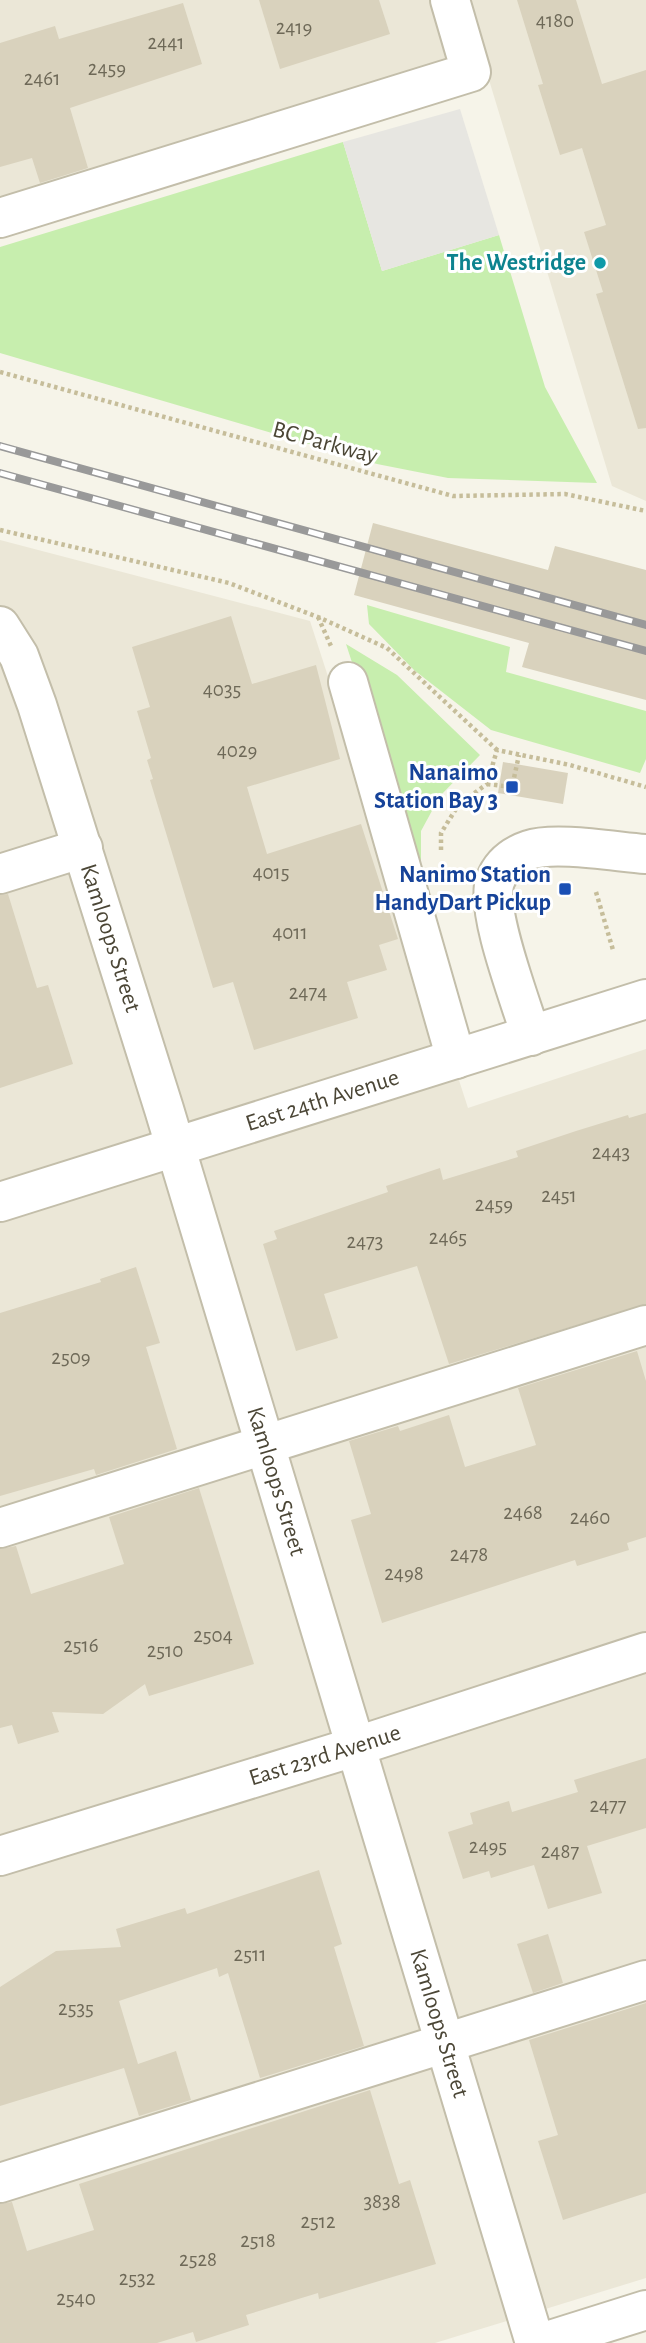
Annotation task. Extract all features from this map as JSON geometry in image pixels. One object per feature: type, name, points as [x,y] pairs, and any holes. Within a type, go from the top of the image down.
[{"type":"street","points":[[0,218],[471,72],[450,0]]},
{"type":"street","name":"Kamloops Street","points":[[0,626],[24,668],[83,848],[535,2343]]},
{"type":"street","points":[[348,682],[456,1059]]},
{"type":"street","points":[[531,1035],[496,924],[494,883],[506,862],[530,849],[569,847],[646,854]]},
{"type":"street","points":[[0,874],[83,848]]},
{"type":"street","name":"East 24th Avenue","points":[[0,1202],[646,999]]},
{"type":"street","points":[[0,1528],[646,1325]]},
{"type":"street","name":"East 23rd Avenue","points":[[0,1856],[354,1747],[646,1653]]},
{"type":"street","points":[[0,2183],[646,1980]]},
{"type":"street","points":[[541,2343],[646,2310]]},
{"type":"path","name":"BC Parkway","points":[[0,372],[453,496],[565,494],[646,511]]},
{"type":"path","points":[[1,532],[229,583],[318,617],[387,648],[497,750]]},
{"type":"path","points":[[487,784],[512,788],[519,755]]},
{"type":"path","points":[[596,892],[613,950]]},
{"type":"shaded area","points":[[0,0],[646,0],[646,501],[612,486],[483,60],[0,211]]},
{"type":"shaded area","points":[[460,109],[499,235],[382,271],[343,142]]},
{"type":"shaded area","points":[[0,540],[310,621],[468,1108],[646,1049],[646,2278],[435,2343],[0,2343]]},
{"type":"green space","points":[[343,142],[382,271],[499,235],[545,387],[597,483],[448,478],[377,464],[0,353],[0,247]]},
{"type":"green space","points":[[367,605],[510,647],[506,672],[646,711],[646,759],[640,773],[491,730],[414,670],[369,624]]},
{"type":"green space","points":[[346,644],[397,675],[480,755],[440,796],[421,831],[421,874]]},
{"type":"building","points":[[259,0],[379,0],[390,34],[280,69]]},
{"type":"building","name":"The Westridge","points":[[517,0],[576,0],[602,84],[646,70],[646,428],[638,429],[596,294],[603,292],[584,232],[606,225],[582,148],[560,155],[538,85],[543,84]]},
{"type":"building","points":[[183,3],[202,64],[70,108],[88,168],[40,183],[32,158],[0,167],[0,43],[55,26],[59,39]]},
{"type":"building","points":[[373,523],[548,570],[555,546],[646,570],[646,700],[522,667],[529,643],[354,595]]},
{"type":"building","points":[[231,616],[252,684],[316,665],[340,759],[247,787],[267,854],[361,824],[398,939],[379,945],[387,970],[347,982],[358,1018],[254,1050],[233,982],[213,988],[150,780],[153,779],[147,760],[151,758],[137,711],[150,707],[132,647]]},
{"type":"building","points":[[503,762],[568,773],[563,804],[498,793]]},
{"type":"building","points":[[8,894],[37,988],[48,985],[73,1064],[0,1088],[0,895]]},
{"type":"building","points":[[646,1113],[646,1304],[449,1364],[417,1266],[324,1294],[338,1338],[296,1351],[263,1244],[277,1239],[274,1231],[388,1192],[386,1186],[440,1168],[443,1180],[518,1157],[516,1151],[576,1131],[628,1115],[629,1118]]},
{"type":"building","points":[[136,1267],[160,1343],[146,1347],[177,1449],[96,1475],[94,1469],[0,1496],[0,1313],[101,1282],[100,1279]]},
{"type":"building","points":[[637,1351],[646,1381],[646,1537],[627,1543],[629,1550],[577,1566],[575,1560],[382,1623],[351,1520],[371,1514],[349,1441],[398,1426],[400,1431],[449,1415],[465,1467],[536,1445],[518,1388]]},
{"type":"building","points":[[199,1488],[254,1664],[149,1696],[145,1684],[103,1714],[52,1712],[59,1732],[18,1744],[12,1725],[0,1728],[0,1549],[16,1546],[31,1594],[124,1564],[109,1517]]},
{"type":"building","points":[[646,1758],[646,1828],[587,1846],[602,1893],[548,1909],[534,1865],[491,1878],[489,1871],[463,1879],[448,1832],[473,1824],[470,1813],[509,1801],[512,1812],[578,1792],[574,1780]]},
{"type":"building","points":[[319,1870],[342,1944],[334,1947],[364,2046],[260,2078],[228,1973],[219,1977],[217,1968],[119,2001],[138,2064],[176,2051],[191,2100],[139,2116],[124,2068],[0,2106],[0,1987],[56,1951],[121,1947],[116,1929],[185,1908],[187,1914]]},
{"type":"building","points":[[548,1934],[563,1983],[533,1993],[517,1944]]},
{"type":"building","points":[[646,2003],[646,2193],[563,2220],[538,2141],[558,2135],[529,2040]]},
{"type":"building","points":[[370,2090],[399,2184],[410,2180],[436,2264],[319,2299],[318,2293],[246,2315],[249,2325],[196,2342],[193,2332],[157,2343],[0,2343],[0,2204],[12,2202],[27,2251],[94,2230],[79,2184]]},
{"type":"railway","points":[[0,446],[646,625]]},
{"type":"railway","points":[[0,473],[646,651]]},
{"type":"place","name":"The Westridge","points":[[600,263]]},
{"type":"place","name":"Nanaimo Station Bay 3","points":[[512,787]]},
{"type":"place","name":"Nanimo Station HandyDart Pickup","points":[[565,889]]}]
